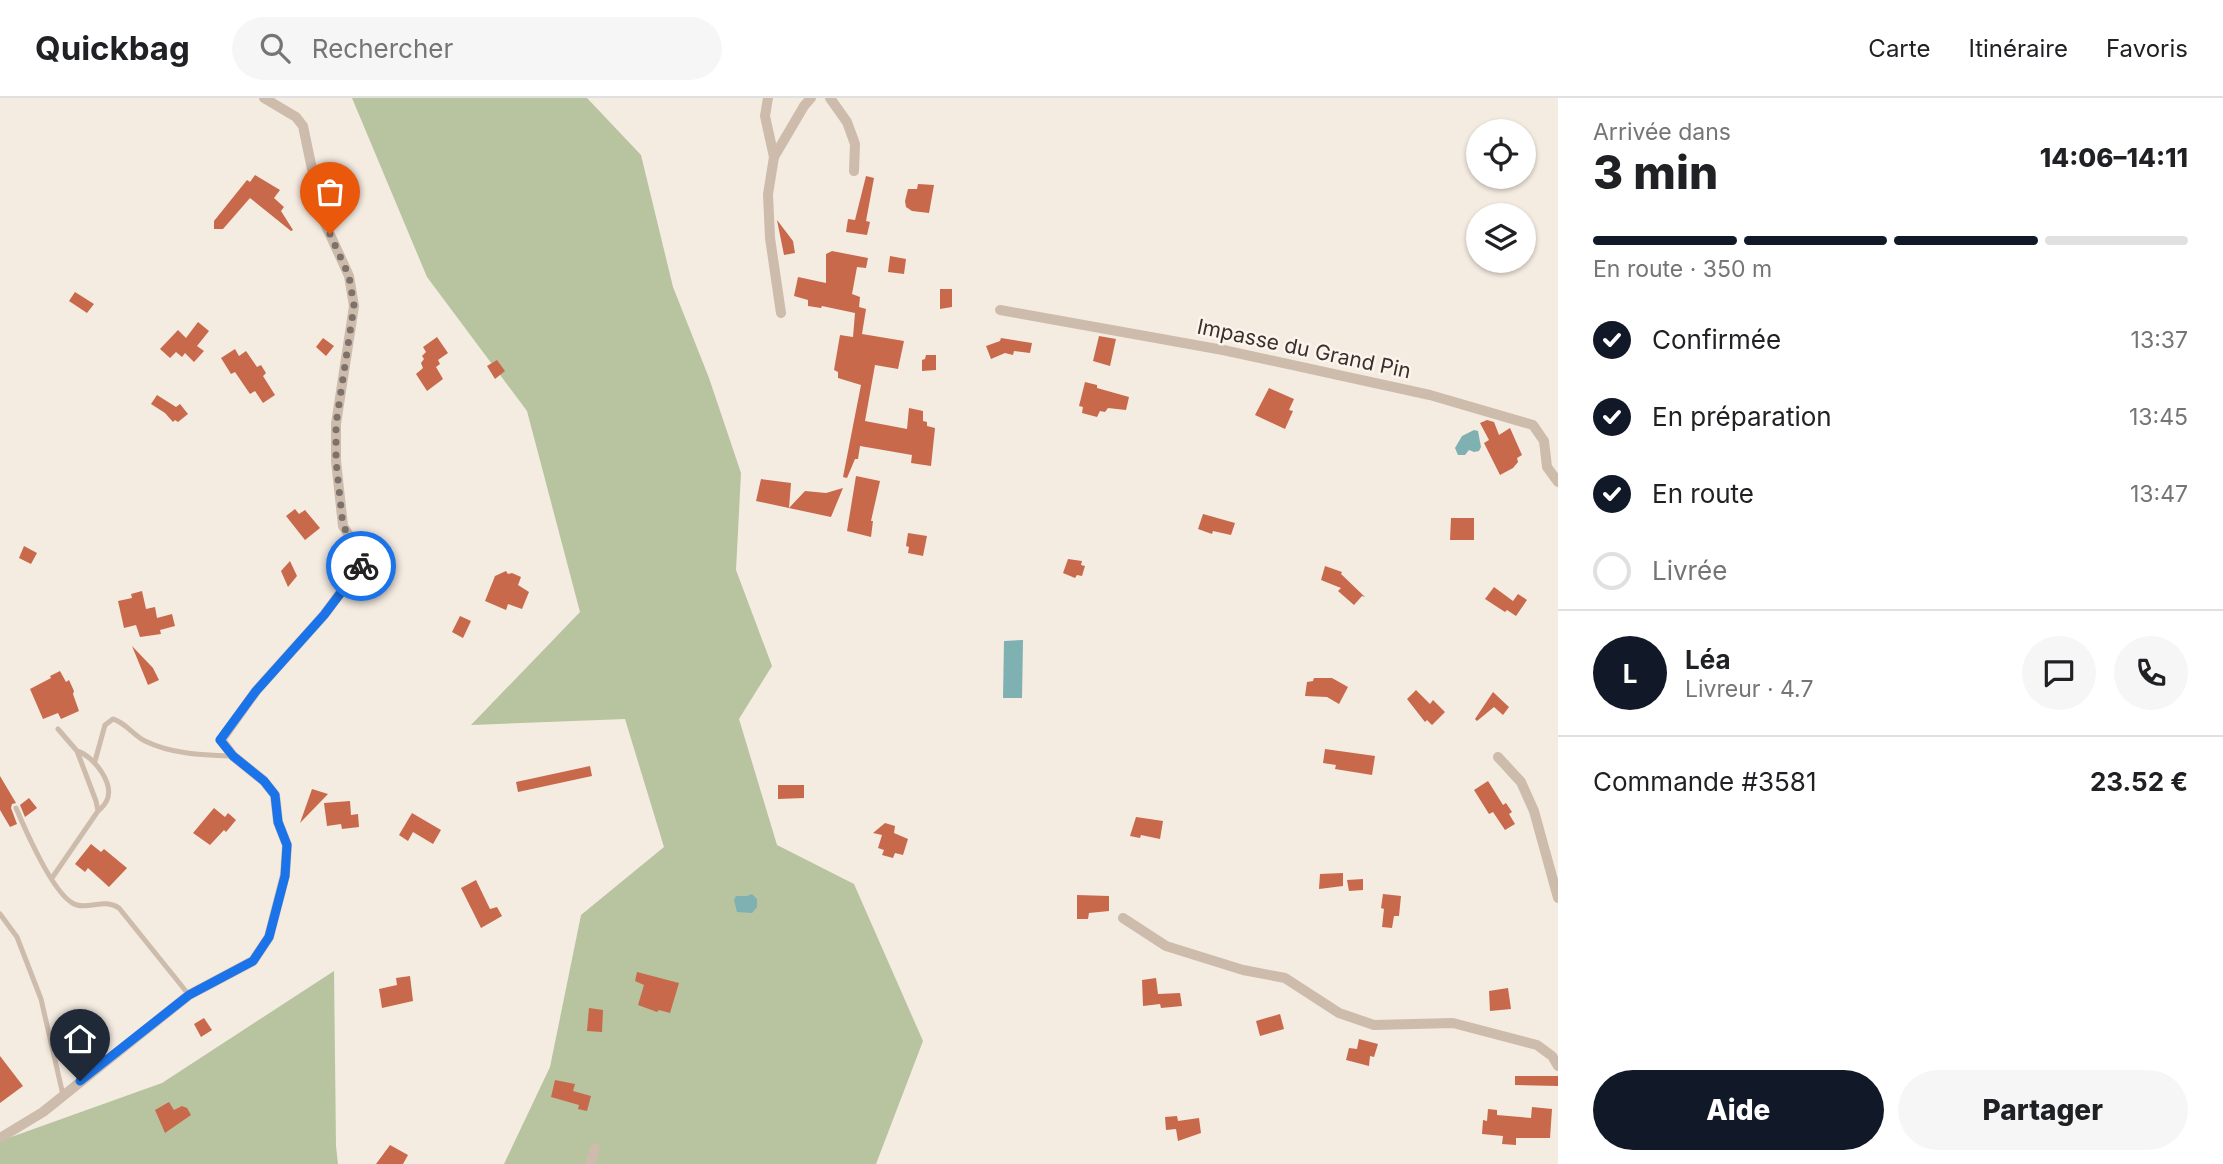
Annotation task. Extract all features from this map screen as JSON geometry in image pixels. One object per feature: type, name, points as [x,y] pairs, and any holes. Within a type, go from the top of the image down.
[{"type":"street","points":[[0,1138],[43,1112],[189,995],[253,961],[269,937],[285,876],[287,845],[278,822],[275,795],[264,781],[233,756],[220,740],[256,691],[324,615],[361,565],[356,546],[343,526],[336,461],[336,424],[354,306],[349,276],[322,217],[303,126],[296,117],[264,98]]},
{"type":"street","points":[[768,98],[765,116],[774,157]]},
{"type":"street","points":[[781,313],[770,238],[768,194],[774,157],[811,98]]},
{"type":"street","points":[[830,98],[847,122],[855,144],[854,171]]},
{"type":"street","name":"Impasse du Grand Pin","points":[[1000,310],[1223,350],[1353,378],[1430,395],[1533,425],[1544,441],[1547,467],[1558,482]]},
{"type":"street","points":[[1498,757],[1521,782],[1534,811],[1558,898]]},
{"type":"street","points":[[1122,918],[1166,946],[1243,970],[1285,978],[1339,1013],[1374,1025],[1453,1023],[1537,1045],[1552,1056],[1558,1066]]},
{"type":"street","points":[[590,1164],[595,1148]]},
{"type":"lane","points":[[95,761],[105,725],[113,719],[142,740],[161,747],[191,753],[233,756]]},
{"type":"lane","points":[[58,729],[78,751],[98,811]]},
{"type":"lane","points":[[52,878],[107,801],[108,790],[95,761],[78,751]]},
{"type":"lane","points":[[16,808],[32,847],[60,892],[78,906],[114,904],[189,995]]},
{"type":"lane","points":[[0,914],[17,937],[41,999],[63,1095]]},
{"type":"green space","points":[[352,98],[587,98],[641,155],[673,287],[709,378],[741,473],[736,570],[772,666],[739,719],[777,845],[854,884],[923,1041],[876,1164],[504,1164],[550,1067],[581,915],[664,847],[625,719],[471,725],[580,612],[527,411],[427,277]]},
{"type":"green space","points":[[334,971],[338,1164],[0,1164],[0,1141],[162,1083]]},
{"type":"water","points":[[1474,430],[1478,431],[1481,447],[1479,451],[1469,450],[1465,455],[1458,455],[1455,448],[1462,436]]},
{"type":"water","points":[[1023,640],[1022,698],[1003,698],[1004,641]]},
{"type":"water","points":[[752,894],[757,899],[757,907],[752,913],[737,912],[734,900],[736,896]]},
{"type":"building","points":[[255,175],[280,190],[274,198],[284,207],[281,211],[293,230],[250,198],[223,229],[214,229],[214,221],[247,180],[250,182]]},
{"type":"building","points":[[866,176],[874,178],[866,221],[870,222],[867,235],[846,232],[848,219],[855,220]]},
{"type":"building","points":[[918,184],[934,185],[929,213],[912,211],[906,207],[908,189],[917,189]]},
{"type":"building","points":[[777,220],[793,241],[795,253],[784,255]]},
{"type":"building","points":[[832,251],[868,258],[866,268],[857,267],[852,294],[860,297],[859,307],[866,309],[862,334],[904,341],[898,369],[875,365],[865,421],[907,429],[909,408],[923,411],[923,421],[927,422],[927,426],[935,428],[931,466],[911,463],[912,455],[860,446],[858,459],[855,459],[847,478],[843,477],[861,385],[838,378],[838,372],[834,370],[840,335],[853,337],[855,313],[808,306],[808,300],[794,296],[798,277],[826,283],[826,254]]},
{"type":"building","points":[[890,256],[906,259],[904,274],[888,272]]},
{"type":"building","points":[[940,289],[952,289],[952,307],[940,309]]},
{"type":"building","points":[[75,292],[94,304],[87,313],[69,301]]},
{"type":"building","points":[[198,322],[209,331],[197,346],[204,351],[194,362],[185,353],[182,357],[176,352],[170,358],[160,349],[178,330],[186,338]]},
{"type":"building","points":[[1099,336],[1116,339],[1110,366],[1093,361]]},
{"type":"building","points":[[437,337],[448,353],[438,360],[440,364],[436,367],[443,379],[427,391],[416,374],[423,368],[422,356],[426,352],[423,347]]},
{"type":"building","points":[[323,338],[334,346],[326,356],[316,347]]},
{"type":"building","points":[[1001,338],[1032,343],[1030,353],[1014,351],[1013,355],[1005,353],[991,359],[986,346],[1000,341]]},
{"type":"building","points":[[235,349],[239,356],[246,351],[257,367],[261,365],[266,373],[263,376],[275,395],[263,403],[255,391],[250,394],[235,372],[231,374],[221,358]]},
{"type":"building","points":[[926,355],[936,355],[936,370],[922,371],[922,360]]},
{"type":"building","points":[[497,360],[505,371],[495,379],[487,366]]},
{"type":"building","points":[[1085,382],[1129,397],[1126,410],[1108,408],[1105,412],[1100,411],[1097,417],[1082,413],[1083,407],[1079,406]]},
{"type":"building","points":[[1269,388],[1294,399],[1289,410],[1293,411],[1285,429],[1255,415]]},
{"type":"building","points":[[157,395],[176,407],[180,404],[188,414],[178,422],[173,422],[151,404]]},
{"type":"building","points":[[1487,420],[1494,422],[1499,435],[1510,428],[1522,455],[1517,458],[1518,462],[1513,468],[1500,475],[1484,443],[1489,440],[1480,423]]},
{"type":"building","points":[[856,476],[880,481],[871,521],[871,537],[847,531]]},
{"type":"building","points":[[761,479],[791,483],[789,508],[805,491],[826,493],[843,488],[831,517],[756,501]]},
{"type":"building","points":[[295,509],[299,514],[305,510],[320,528],[305,540],[286,516]]},
{"type":"building","points":[[1203,514],[1235,523],[1231,535],[1213,531],[1212,534],[1198,529]]},
{"type":"building","points":[[1451,518],[1474,518],[1474,540],[1450,540]]},
{"type":"building","points":[[908,533],[927,536],[923,556],[908,553]]},
{"type":"building","points":[[24,546],[37,553],[31,564],[19,558]]},
{"type":"building","points":[[1068,559],[1082,561],[1081,565],[1085,566],[1082,576],[1077,575],[1075,578],[1063,573]]},
{"type":"building","points":[[290,561],[297,576],[288,587],[281,571]]},
{"type":"building","points":[[1325,566],[1342,572],[1365,597],[1362,596],[1354,605],[1338,591],[1341,588],[1321,580]]},
{"type":"building","points":[[506,571],[521,577],[518,585],[529,592],[522,609],[508,604],[506,610],[485,601],[495,576]]},
{"type":"building","points":[[1494,587],[1513,601],[1518,594],[1527,600],[1516,616],[1485,599]]},
{"type":"building","points":[[142,591],[146,609],[155,607],[157,618],[172,614],[175,626],[160,630],[161,634],[140,637],[136,625],[124,628],[118,601],[132,598],[131,594]]},
{"type":"building","points":[[460,616],[471,621],[463,638],[452,632]]},
{"type":"building","points":[[132,646],[153,668],[159,680],[148,685]]},
{"type":"building","points":[[60,671],[66,682],[69,680],[79,711],[61,719],[58,713],[43,719],[30,689]]},
{"type":"building","points":[[1314,678],[1332,678],[1348,687],[1339,704],[1327,697],[1305,696],[1307,682],[1313,681]]},
{"type":"building","points":[[1416,690],[1430,704],[1433,700],[1445,712],[1432,725],[1427,720],[1425,722],[1407,699]]},
{"type":"building","points":[[1493,692],[1509,707],[1503,715],[1494,707],[1477,721],[1475,719]]},
{"type":"building","points":[[1325,749],[1375,756],[1372,775],[1335,769],[1336,765],[1323,763]]},
{"type":"building","points":[[590,766],[592,776],[518,792],[516,782]]},
{"type":"building","points":[[0,776],[16,803],[12,804],[11,808],[17,824],[10,827],[0,810]]},
{"type":"building","points":[[1488,781],[1503,805],[1506,803],[1512,812],[1509,814],[1515,824],[1505,830],[1493,812],[1489,814],[1474,790]]},
{"type":"building","points":[[778,785],[804,785],[804,798],[778,799]]},
{"type":"building","points":[[312,789],[328,794],[300,823]]},
{"type":"building","points":[[29,798],[37,808],[25,817],[20,805]]},
{"type":"building","points":[[350,801],[351,815],[358,814],[359,827],[342,829],[341,824],[327,826],[324,803]]},
{"type":"building","points":[[214,808],[225,817],[228,813],[236,820],[210,845],[193,833]]},
{"type":"building","points":[[412,813],[441,830],[433,844],[413,832],[408,841],[399,835]]},
{"type":"building","points":[[1136,817],[1163,821],[1160,839],[1130,836]]},
{"type":"building","points":[[885,823],[895,826],[894,833],[908,839],[903,855],[895,853],[893,858],[882,855],[884,850],[878,848],[882,835],[873,833]]},
{"type":"building","points":[[91,844],[101,852],[104,849],[127,868],[109,887],[88,868],[85,872],[75,864]]},
{"type":"building","points":[[1343,873],[1343,886],[1319,889],[1320,874]]},
{"type":"building","points":[[1363,879],[1363,890],[1349,891],[1347,880]]},
{"type":"building","points":[[476,880],[490,909],[497,907],[502,916],[481,928],[461,888]]},
{"type":"building","points":[[1383,894],[1401,896],[1399,916],[1394,916],[1392,928],[1382,927]]},
{"type":"building","points":[[1077,895],[1109,896],[1109,911],[1089,913],[1088,919],[1077,919]]},
{"type":"building","points":[[637,972],[679,983],[670,1013],[659,1010],[657,1012],[638,1005],[644,985],[635,981]]},
{"type":"building","points":[[410,976],[413,1001],[382,1008],[379,989],[397,985],[396,978]]},
{"type":"building","points":[[1156,978],[1158,994],[1180,993],[1182,1006],[1143,1006],[1142,980]]},
{"type":"building","points":[[1508,988],[1511,1009],[1490,1011],[1489,991]]},
{"type":"building","points":[[589,1008],[603,1010],[602,1032],[587,1031]]},
{"type":"building","points":[[1280,1014],[1284,1029],[1260,1036],[1256,1021]]},
{"type":"building","points":[[204,1018],[212,1030],[201,1037],[194,1024]]},
{"type":"building","points":[[1359,1039],[1378,1044],[1374,1057],[1370,1056],[1369,1066],[1346,1060],[1349,1048],[1357,1049]]},
{"type":"building","points":[[0,1056],[23,1086],[0,1103]]},
{"type":"building","points":[[1515,1076],[1558,1076],[1558,1086],[1515,1085]]},
{"type":"building","points":[[555,1080],[575,1084],[573,1091],[591,1096],[587,1111],[578,1109],[579,1105],[551,1097]]},
{"type":"building","points":[[169,1102],[174,1110],[182,1106],[187,1108],[191,1115],[165,1133],[155,1110]]},
{"type":"building","points":[[1532,1107],[1552,1109],[1550,1138],[1516,1138],[1516,1145],[1502,1144],[1503,1136],[1482,1134],[1483,1120],[1487,1121],[1488,1109],[1497,1110],[1497,1115],[1531,1118]]},
{"type":"building","points":[[1177,1116],[1178,1121],[1199,1118],[1201,1133],[1178,1141],[1176,1129],[1166,1130],[1165,1117]]},
{"type":"building","points":[[390,1145],[408,1155],[403,1164],[376,1164]]},
{"type":"way so far","points":[[330,234],[349,276],[354,306],[336,424],[336,461],[343,526],[356,546],[361,566]]},
{"type":"route","points":[[80,1081],[189,995],[253,961],[269,937],[285,876],[287,845],[278,822],[275,795],[264,781],[233,756],[220,740],[256,691],[324,615],[361,566]]}]
